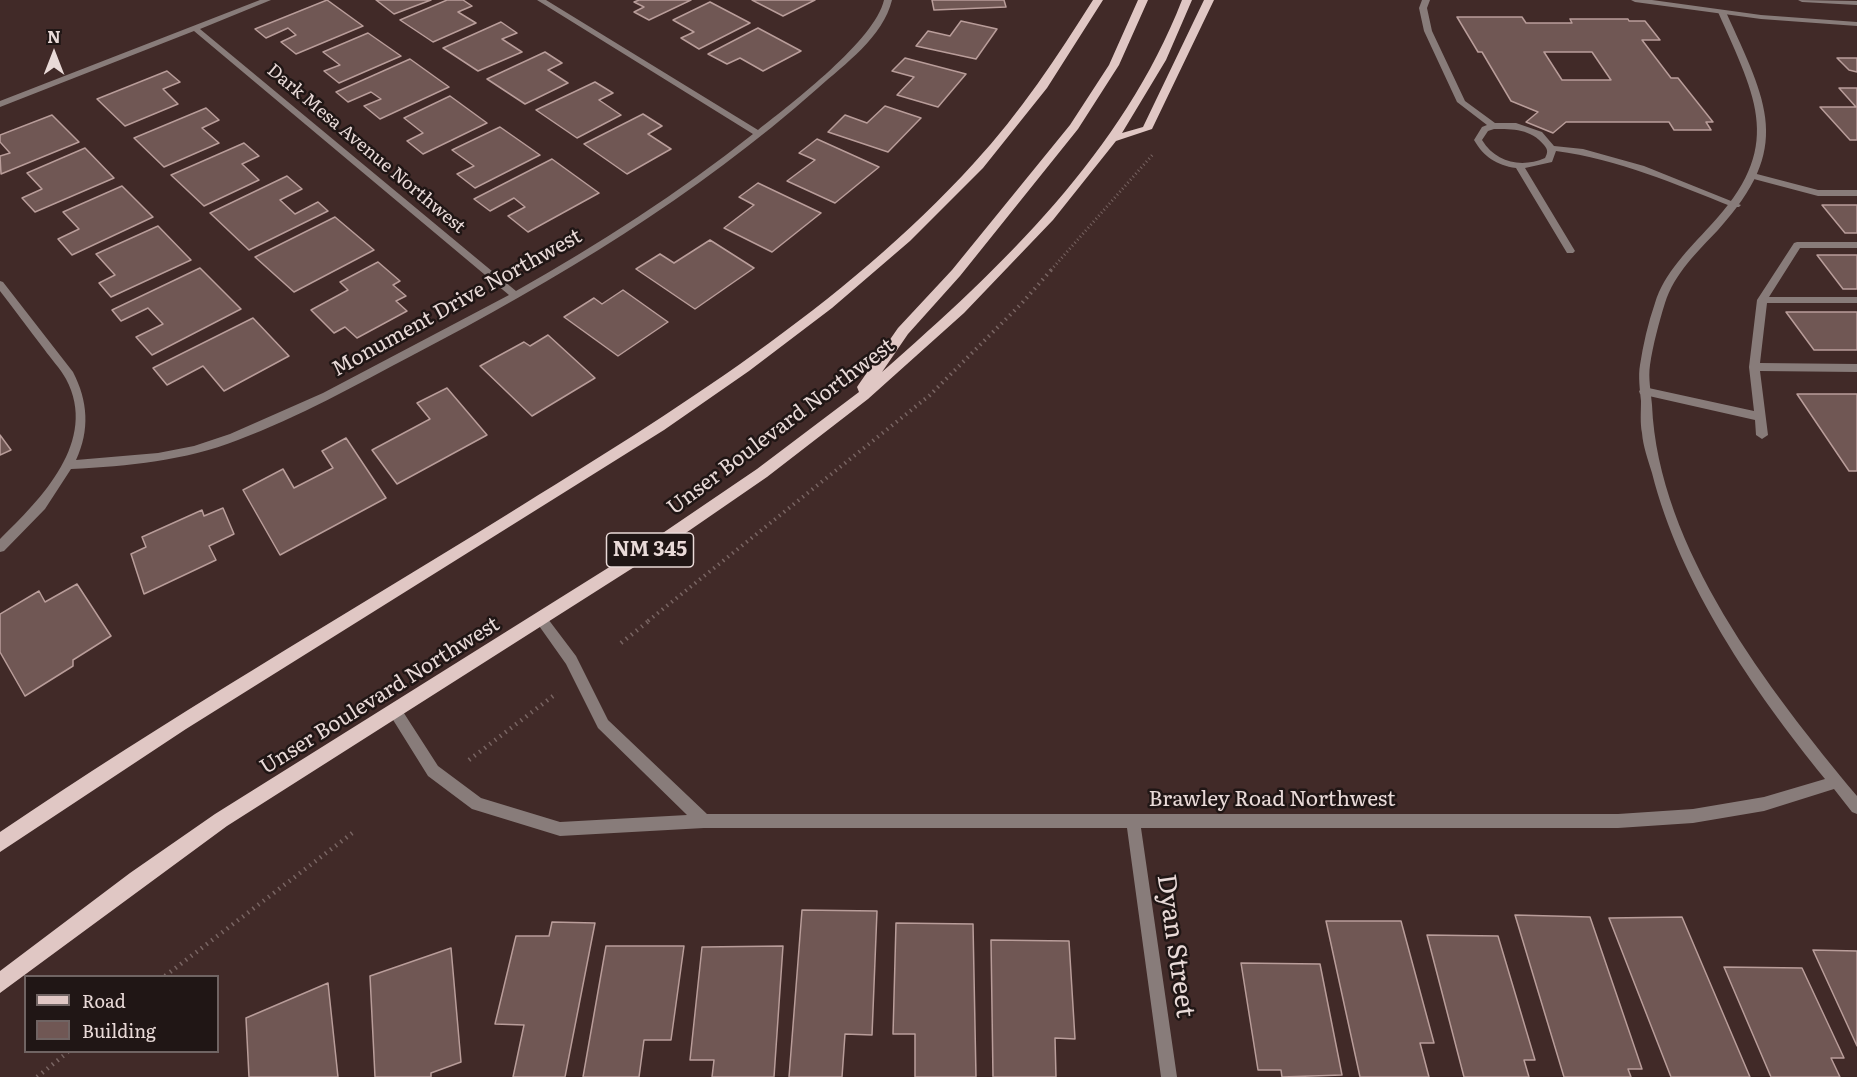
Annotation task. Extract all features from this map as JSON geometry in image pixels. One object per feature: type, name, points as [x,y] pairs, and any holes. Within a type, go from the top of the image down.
[{"type":"main road","points":[[0,843],[169,730],[616,454],[750,363],[826,305],[894,248],[982,162],[1053,76],[1098,0]]},
{"type":"main road","points":[[852,404],[903,331],[956,273],[1074,127],[1114,65],[1143,0]]},
{"type":"main road","name":"Unser Boulevard Northwest","points":[[0,983],[61,936],[221,821],[683,530],[852,404],[921,346],[980,291],[1045,222],[1112,139],[1142,93],[1166,51],[1187,0]]},
{"type":"main road","points":[[1112,139],[1147,129],[1209,0]]},
{"type":"street","points":[[0,104],[267,0]]},
{"type":"street","points":[[541,0],[759,134]]},
{"type":"street","name":"Monument Drive Northwest","points":[[68,465],[174,455],[242,434],[361,378],[516,296],[655,211],[759,134],[845,58],[884,16],[888,0]]},
{"type":"street","points":[[1426,0],[1423,8],[1428,31],[1461,102],[1492,126]]},
{"type":"street","points":[[1635,0],[1722,12],[1857,24]]},
{"type":"street","points":[[1717,0],[1756,88],[1762,113],[1763,136],[1759,160],[1753,176],[1736,205],[1692,249],[1674,274],[1660,302],[1650,333],[1645,367],[1644,391],[1650,446],[1661,489],[1678,536],[1702,587],[1733,642],[1771,699],[1857,807]]},
{"type":"street","points":[[1802,0],[1857,3]]},
{"type":"street","name":"Dark Mesa Avenue Northwest","points":[[195,28],[516,296]]},
{"type":"street","points":[[1503,125],[1528,129],[1547,141],[1551,148],[1552,154],[1549,160],[1531,166],[1519,166],[1496,159],[1481,146],[1478,140],[1480,134],[1492,126],[1503,125]]},
{"type":"street","points":[[1551,148],[1583,152],[1641,168],[1736,205]]},
{"type":"street","points":[[1519,166],[1570,251]]},
{"type":"street","points":[[1753,176],[1818,193],[1857,193]]},
{"type":"street","points":[[1762,435],[1754,367],[1762,300],[1797,245],[1857,245]]},
{"type":"street","points":[[0,284],[69,375],[78,391],[82,410],[80,432],[68,465],[41,506],[0,547]]},
{"type":"street","points":[[1762,300],[1857,300]]},
{"type":"street","points":[[1754,367],[1857,368]]},
{"type":"street","points":[[1644,391],[1761,417]]},
{"type":"street","points":[[541,619],[572,660],[603,724],[704,821]]},
{"type":"street","name":"Brawley Road Northwest","points":[[395,711],[433,771],[477,804],[560,829],[704,821],[1628,820],[1693,816],[1764,804],[1836,782]]},
{"type":"street","name":"Dyan Street","points":[[1133,822],[1169,1077]]},
{"type":"path","points":[[469,760],[561,689]]},
{"type":"path","points":[[166,975],[356,831]]},
{"type":"path","points":[[37,1077],[67,1053]]},
{"type":"building","points":[[327,0],[363,26],[296,54],[281,42],[296,35],[288,28],[266,38],[255,29]]},
{"type":"building","points":[[376,0],[431,0],[394,14]]},
{"type":"building","points":[[447,0],[463,0],[472,6],[458,12],[476,23],[433,42],[400,20]]},
{"type":"building","points":[[639,0],[691,0],[649,20],[634,12],[644,7],[634,2]]},
{"type":"building","points":[[752,0],[815,0],[783,16]]},
{"type":"building","points":[[932,0],[1004,0],[1006,7],[934,10]]},
{"type":"building","points":[[710,2],[750,23],[699,49],[681,38],[694,32],[673,20]]},
{"type":"building","points":[[1457,17],[1522,17],[1526,23],[1572,23],[1570,19],[1645,21],[1660,40],[1642,40],[1671,78],[1678,78],[1713,122],[1706,122],[1711,130],[1674,130],[1669,122],[1566,122],[1553,133],[1526,122],[1538,112],[1511,101],[1482,52],[1478,52]],"holes":[[[1544,52],[1592,52],[1611,80],[1562,80]]]},
{"type":"building","points":[[961,21],[997,29],[976,59],[916,46],[928,31],[950,36]]},
{"type":"building","points":[[501,22],[517,33],[502,39],[522,52],[478,71],[443,48]]},
{"type":"building","points":[[758,28],[801,51],[763,71],[740,58],[727,64],[708,54]]},
{"type":"building","points":[[368,33],[401,56],[339,83],[324,71],[340,65],[323,52]]},
{"type":"building","points":[[545,52],[562,63],[548,70],[568,83],[525,104],[487,79]]},
{"type":"building","points":[[905,58],[966,74],[938,107],[897,95],[914,77],[892,71]]},
{"type":"building","points":[[1837,58],[1857,58],[1857,72],[1849,70]]},
{"type":"building","points":[[410,59],[449,87],[380,119],[364,106],[381,99],[371,92],[348,102],[336,92]]},
{"type":"building","points":[[167,71],[180,82],[163,89],[178,104],[125,126],[97,99]]},
{"type":"building","points":[[595,82],[613,93],[599,100],[621,115],[577,138],[536,110]]},
{"type":"building","points":[[1839,88],[1857,88],[1857,140],[1850,140],[1820,107],[1856,107]]},
{"type":"building","points":[[450,96],[487,123],[423,154],[407,141],[423,133],[404,118]]},
{"type":"building","points":[[885,106],[921,118],[888,152],[828,132],[845,115],[867,123]]},
{"type":"building","points":[[206,108],[219,120],[202,128],[219,143],[164,167],[134,138]]},
{"type":"building","points":[[643,114],[662,126],[648,134],[671,149],[627,174],[584,144]]},
{"type":"building","points":[[52,115],[79,142],[1,174],[0,156],[10,153],[0,142],[0,135]]},
{"type":"building","points":[[500,127],[540,155],[475,188],[457,174],[474,166],[452,150]]},
{"type":"building","points":[[817,139],[879,167],[835,203],[787,181],[815,160],[799,153]]},
{"type":"building","points":[[244,143],[259,156],[242,164],[259,180],[204,206],[171,175]]},
{"type":"building","points":[[85,148],[114,178],[35,212],[22,198],[42,189],[27,173]]},
{"type":"building","points":[[552,159],[599,193],[528,232],[508,216],[525,207],[514,198],[490,211],[474,199]]},
{"type":"building","points":[[287,176],[302,189],[280,200],[295,214],[318,202],[328,211],[249,250],[210,213]]},
{"type":"building","points":[[758,183],[821,213],[772,252],[724,228],[754,205],[739,197]]},
{"type":"building","points":[[122,186],[153,217],[72,255],[58,239],[79,229],[63,212]]},
{"type":"building","points":[[1822,205],[1857,205],[1857,233],[1845,233]]},
{"type":"building","points":[[335,217],[374,250],[294,292],[255,257]]},
{"type":"building","points":[[158,226],[191,260],[111,297],[99,283],[115,275],[96,254]]},
{"type":"building","points":[[710,240],[754,268],[695,309],[636,269],[660,254],[674,263]]},
{"type":"building","points":[[1817,255],[1857,255],[1857,289],[1843,289]]},
{"type":"building","points":[[378,262],[400,281],[393,285],[406,296],[396,301],[407,311],[357,338],[345,327],[334,333],[311,310],[348,290],[340,282]]},
{"type":"building","points":[[200,268],[241,309],[152,355],[136,337],[163,324],[148,308],[121,321],[112,310]]},
{"type":"building","points":[[623,290],[668,322],[618,356],[564,317],[594,298],[602,304]]},
{"type":"building","points":[[1786,312],[1857,312],[1857,350],[1814,350]]},
{"type":"building","points":[[253,318],[289,356],[224,391],[203,366],[167,385],[153,368]]},
{"type":"building","points":[[548,335],[595,378],[532,416],[480,366],[524,342],[530,346]]},
{"type":"building","points":[[447,388],[487,435],[397,484],[372,450],[430,419],[417,403]]},
{"type":"building","points":[[1797,394],[1857,394],[1857,471],[1849,471]]},
{"type":"building","points":[[0,435],[11,450],[0,455]]},
{"type":"building","points":[[346,438],[386,498],[280,555],[243,490],[283,469],[294,488],[333,468],[322,451]]},
{"type":"building","points":[[223,508],[234,534],[209,546],[216,560],[144,594],[131,554],[146,547],[142,537],[202,510],[204,516]]},
{"type":"building","points":[[77,584],[111,636],[73,660],[73,666],[25,696],[0,652],[0,614],[39,591],[45,602]]},
{"type":"building","points":[[802,910],[877,911],[872,1035],[845,1034],[842,1077],[789,1077]]},
{"type":"building","points":[[1515,915],[1590,917],[1642,1069],[1628,1069],[1631,1077],[1564,1077]]},
{"type":"building","points":[[1682,917],[1750,1077],[1671,1077],[1609,918]]},
{"type":"building","points":[[1326,921],[1401,921],[1434,1043],[1420,1043],[1429,1077],[1360,1077]]},
{"type":"building","points":[[552,922],[595,923],[565,1077],[513,1077],[524,1025],[495,1024],[516,936],[549,936]]},
{"type":"building","points":[[896,923],[973,924],[976,1077],[915,1077],[915,1034],[893,1034]]},
{"type":"building","points":[[1427,935],[1498,936],[1535,1060],[1524,1060],[1529,1077],[1464,1077]]},
{"type":"building","points":[[991,940],[1069,941],[1075,1039],[1055,1038],[1056,1077],[993,1077]]},
{"type":"building","points":[[606,946],[684,946],[671,1040],[644,1040],[639,1077],[583,1077]]},
{"type":"building","points":[[783,946],[774,1077],[712,1077],[714,1060],[690,1060],[702,947]]},
{"type":"building","points":[[451,948],[461,1062],[431,1073],[431,1077],[375,1077],[370,976]]},
{"type":"building","points":[[1813,950],[1857,951],[1857,1046]]},
{"type":"building","points":[[1241,963],[1320,964],[1342,1075],[1282,1077],[1281,1070],[1258,1070]]},
{"type":"building","points":[[1724,967],[1802,968],[1844,1058],[1831,1058],[1840,1077],[1771,1077]]},
{"type":"building","points":[[328,983],[338,1077],[249,1077],[246,1018]]}]
